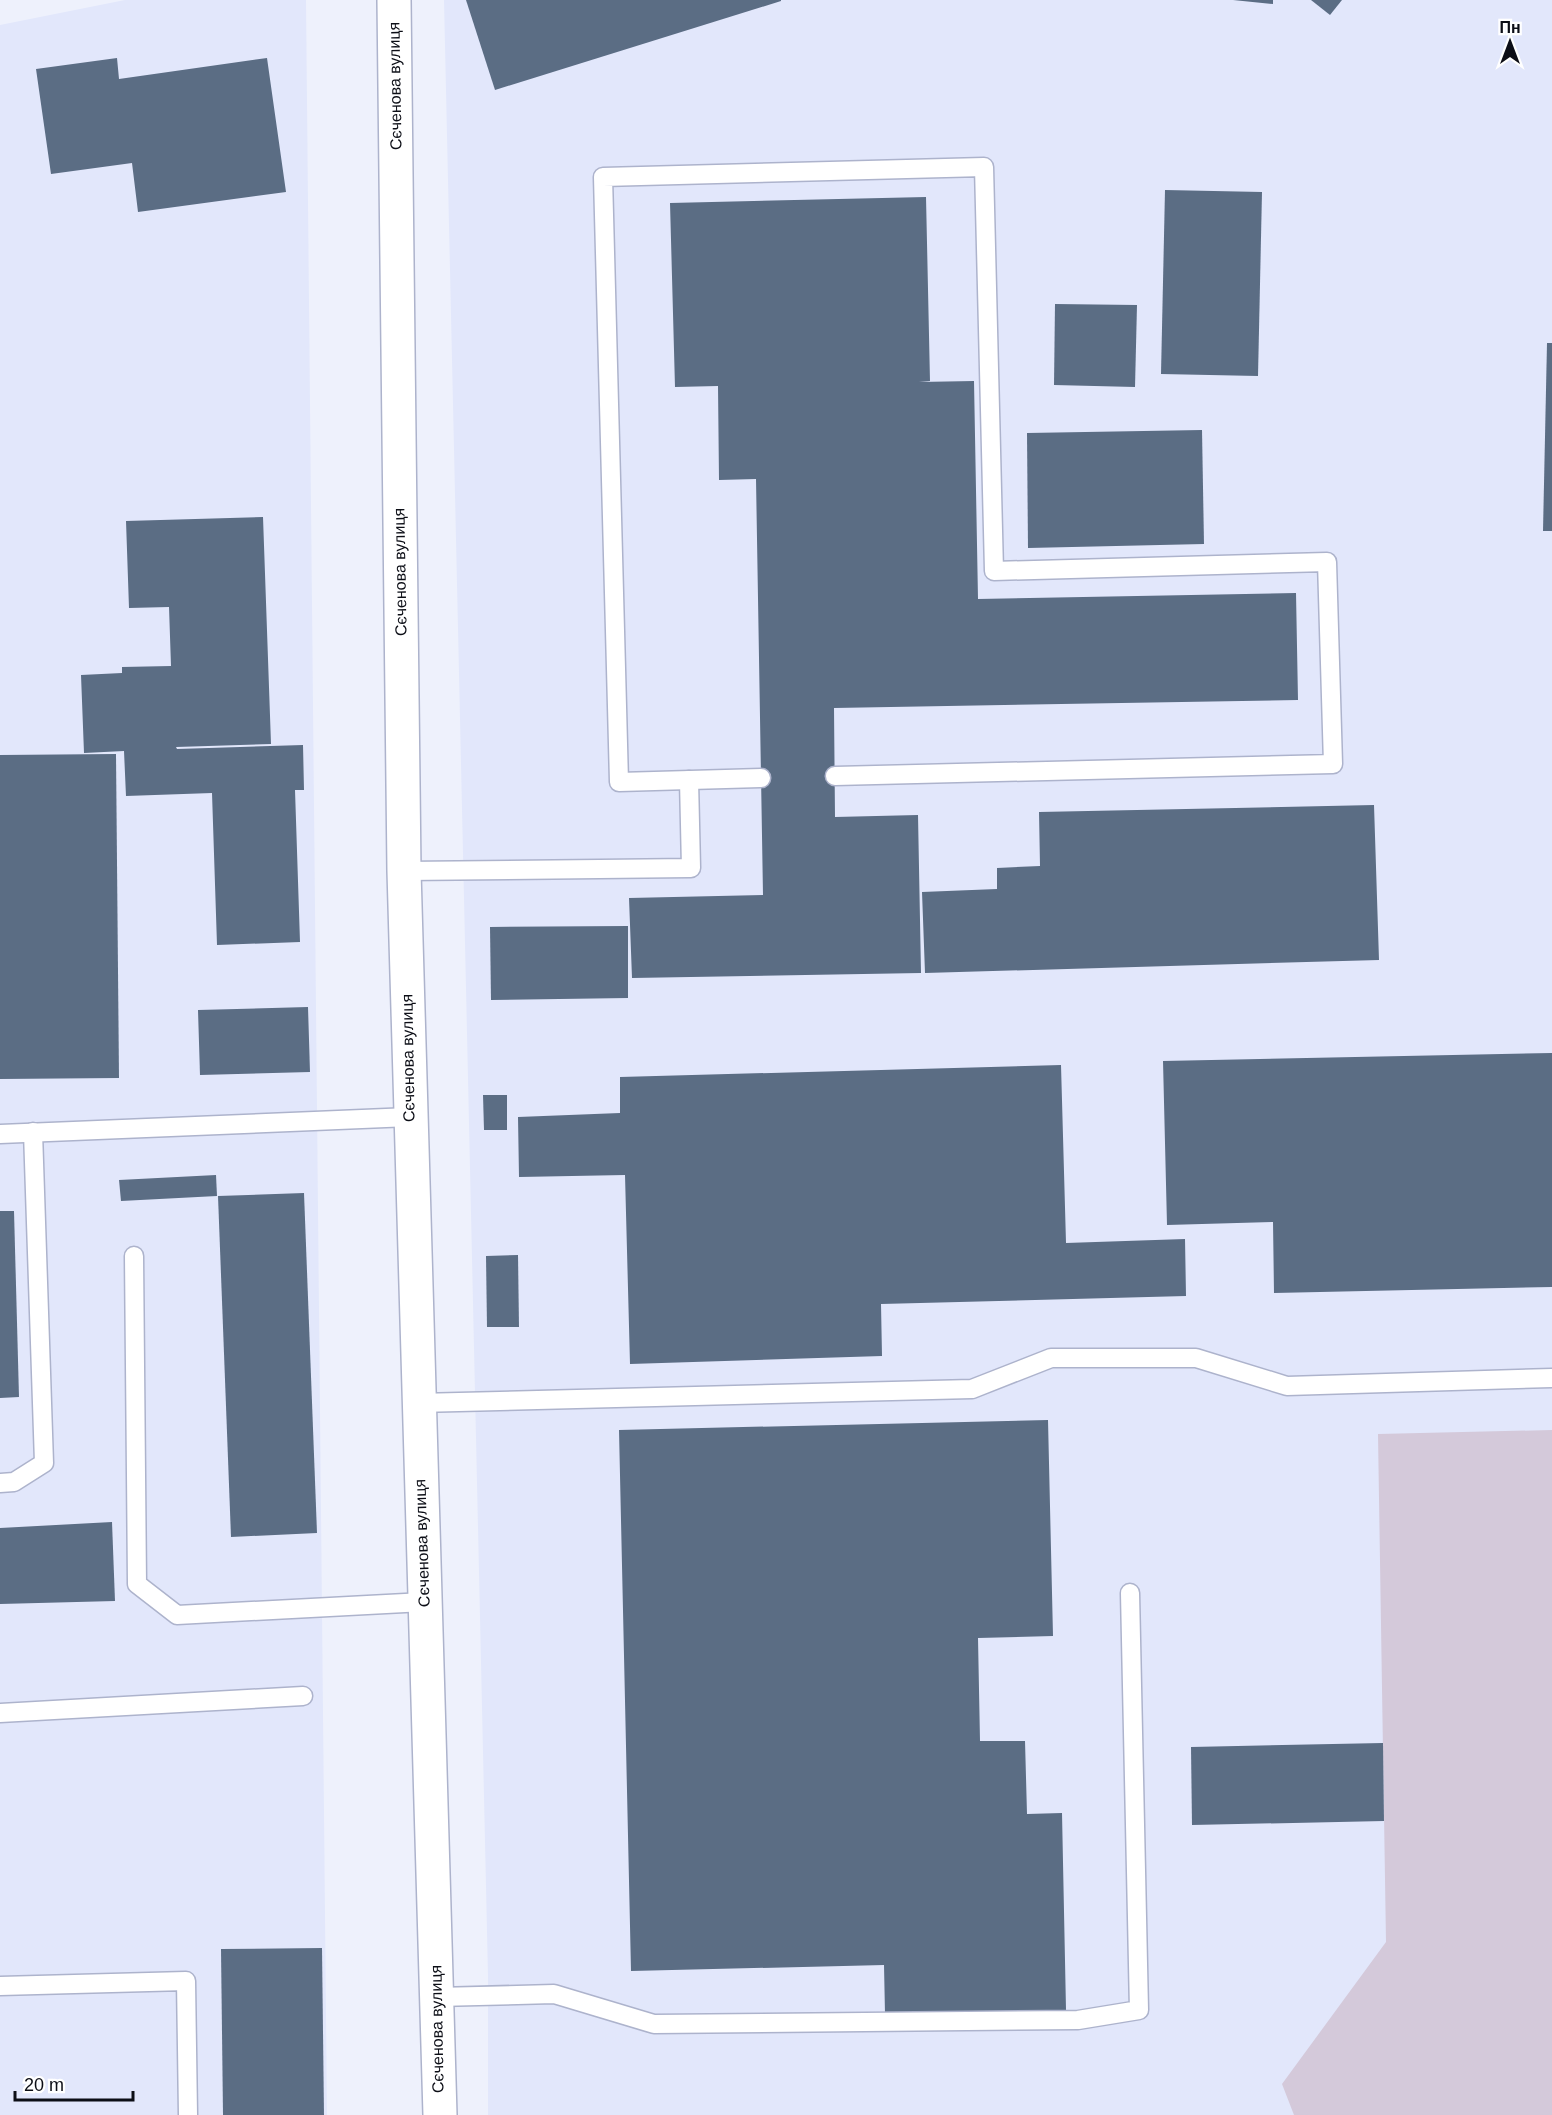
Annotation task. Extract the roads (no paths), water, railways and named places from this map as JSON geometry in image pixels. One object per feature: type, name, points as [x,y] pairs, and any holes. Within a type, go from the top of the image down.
[{"type":"street","name":"Сєченова вулиця","points":[[394,0],[404,872],[440,2115]]},
{"type":"lane","points":[[761,778],[619,782],[603,177],[984,167],[994,571],[1327,562],[1333,764],[836,776]]},
{"type":"lane","points":[[404,872],[691,868],[689,780]]},
{"type":"lane","points":[[0,1134],[410,1117]]},
{"type":"lane","points":[[0,1483],[14,1482],[44,1463],[33,1132]]},
{"type":"lane","points":[[134,1256],[137,1584],[177,1615],[424,1602]]},
{"type":"lane","points":[[418,1402],[972,1389],[1052,1358],[1196,1358],[1287,1386],[1552,1378]]},
{"type":"lane","points":[[437,1997],[554,1994],[654,2024],[1078,2019],[1139,2010],[1130,1593]]},
{"type":"lane","points":[[0,1713],[303,1696]]},
{"type":"lane","points":[[0,1986],[186,1981],[188,2115]]}]
